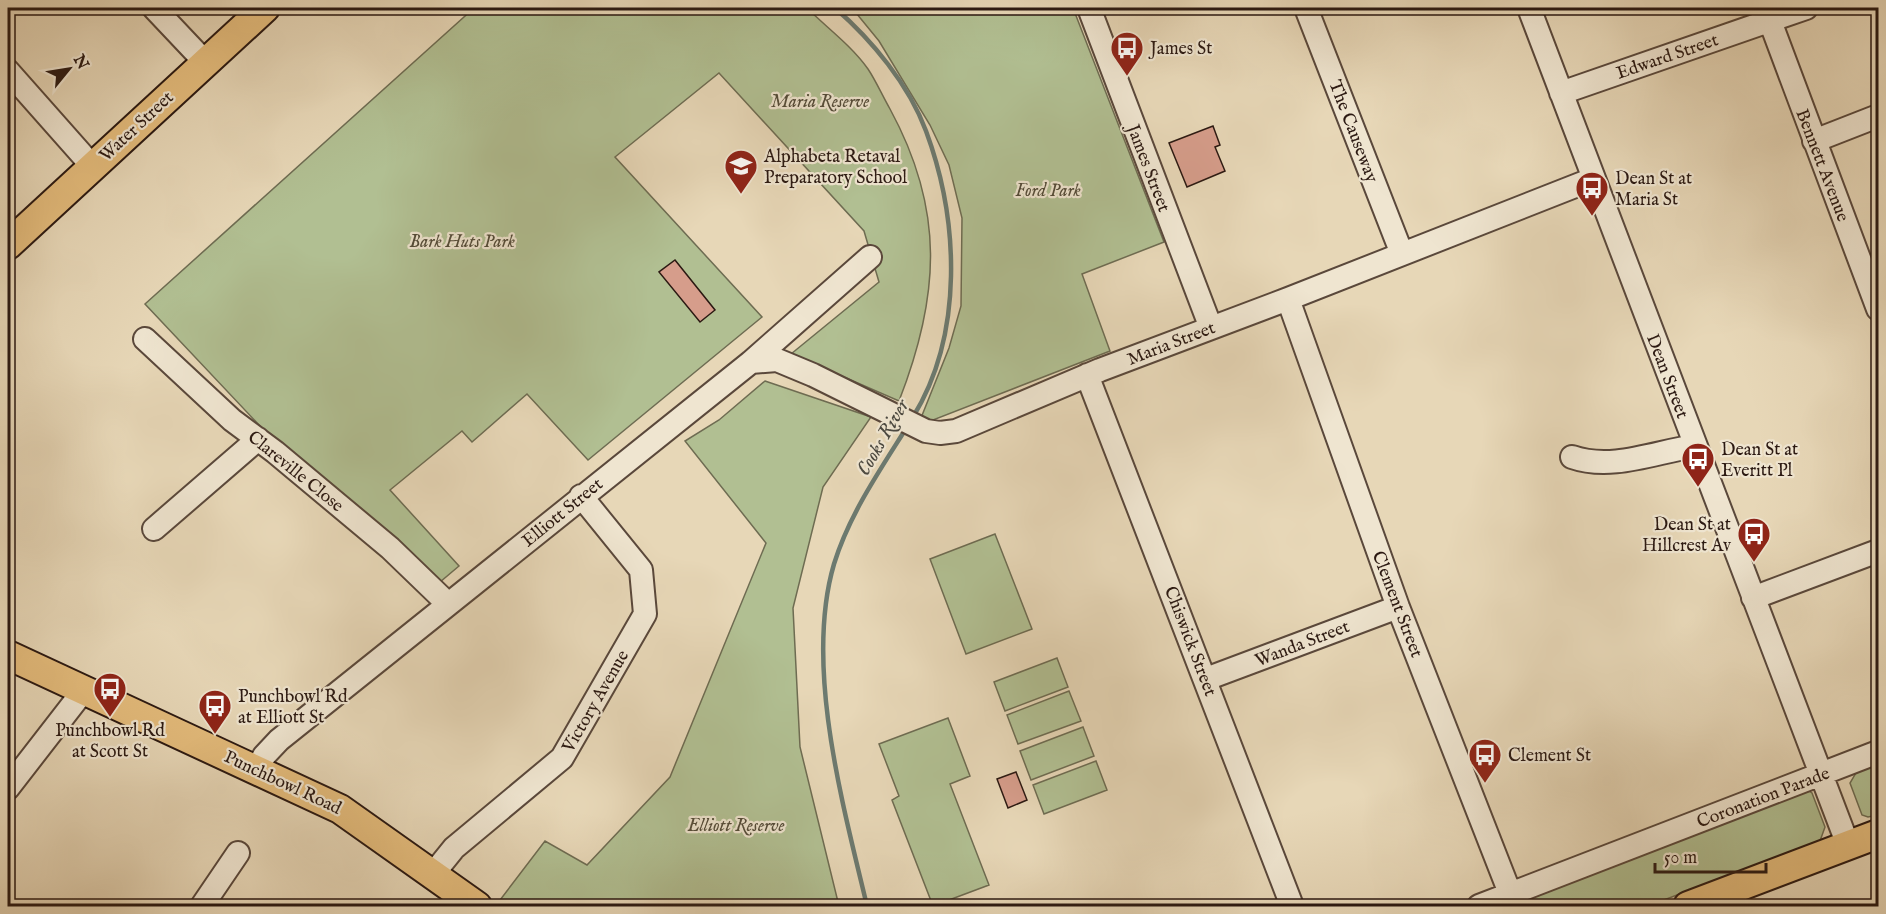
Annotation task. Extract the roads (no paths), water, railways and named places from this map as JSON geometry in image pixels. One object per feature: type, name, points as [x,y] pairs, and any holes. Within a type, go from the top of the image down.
[{"type":"main road","name":"Water Street","points":[[8,245],[265,8]]},
{"type":"main road","name":"Punchbowl Road","points":[[8,655],[257,770],[357,819],[477,906]]},
{"type":"main road","points":[[1688,906],[1878,834]]},
{"type":"street","points":[[154,8],[205,62]]},
{"type":"street","name":"James Street","points":[[1089,8],[1211,328]]},
{"type":"street","name":"The Causeway","points":[[1306,8],[1402,254]]},
{"type":"street","name":"Dean Street","points":[[1529,8],[1848,845]]},
{"type":"street","name":"Edward Street","points":[[1561,93],[1806,8]]},
{"type":"street","name":"Bennett Avenue","points":[[1770,21],[1878,309]]},
{"type":"street","points":[[8,71],[93,166]]},
{"type":"street","points":[[1814,141],[1878,116]]},
{"type":"street","name":"Maria Street","points":[[751,362],[777,360],[926,431],[956,431],[1088,375],[1593,179]]},
{"type":"street","name":"Elliott Street","points":[[257,770],[264,756],[279,740],[447,603],[751,362],[870,257]]},
{"type":"street","name":"Clement Street","points":[[1288,299],[1398,607],[1513,901]]},
{"type":"street","name":"Clareville Close","points":[[146,339],[232,420],[390,548],[447,603]]},
{"type":"street","name":"Chiswick Street","points":[[1088,375],[1292,906]]},
{"type":"street","points":[[154,529],[258,439]]},
{"type":"street","points":[[1572,457],[1590,463],[1634,459],[1695,446]]},
{"type":"street","name":"Victory Avenue","points":[[433,874],[454,848],[562,758],[645,614],[641,570],[581,496]]},
{"type":"street","points":[[1753,598],[1878,551]]},
{"type":"street","name":"Wanda Street","points":[[1206,679],[1398,607]]},
{"type":"street","points":[[8,788],[84,690]]},
{"type":"street","name":"Coronation Parade","points":[[1479,906],[1513,901],[1878,752]]},
{"type":"street","points":[[202,906],[238,853]]},
{"type":"waterway","name":"Cooks River","points":[[835,8],[876,49],[910,97],[926,131],[937,165],[945,202],[950,239],[951,276],[948,314],[941,350],[930,385],[913,417]]},
{"type":"waterway","name":"Cooks River","points":[[867,906],[830,735],[823,646],[826,604],[834,564],[848,528],[866,493],[907,427]]},
{"type":"place","name":"James St","points":[[1127,77]]},
{"type":"place","name":"Alphabeta Retaval Preparatory School","points":[[741,195]]},
{"type":"place","name":"Dean St at Maria St","points":[[1592,217]]},
{"type":"place","name":"Dean St at Everitt Pl","points":[[1698,488]]},
{"type":"place","name":"Dean St at Hillcrest Av","points":[[1754,563]]},
{"type":"place","name":"Punchbowl Rd at Scott St","points":[[110,718]]},
{"type":"place","name":"Punchbowl Rd at Elliott St","points":[[215,735]]},
{"type":"place","name":"Clement St","points":[[1485,784]]},
{"type":"park label","name":"Maria Reserve","points":[[820,101]]},
{"type":"park label","name":"Ford Park","points":[[1048,190]]},
{"type":"park label","name":"Bark Huts Park","points":[[462,241]]},
{"type":"park label","name":"Elliott Reserve","points":[[736,825]]}]
